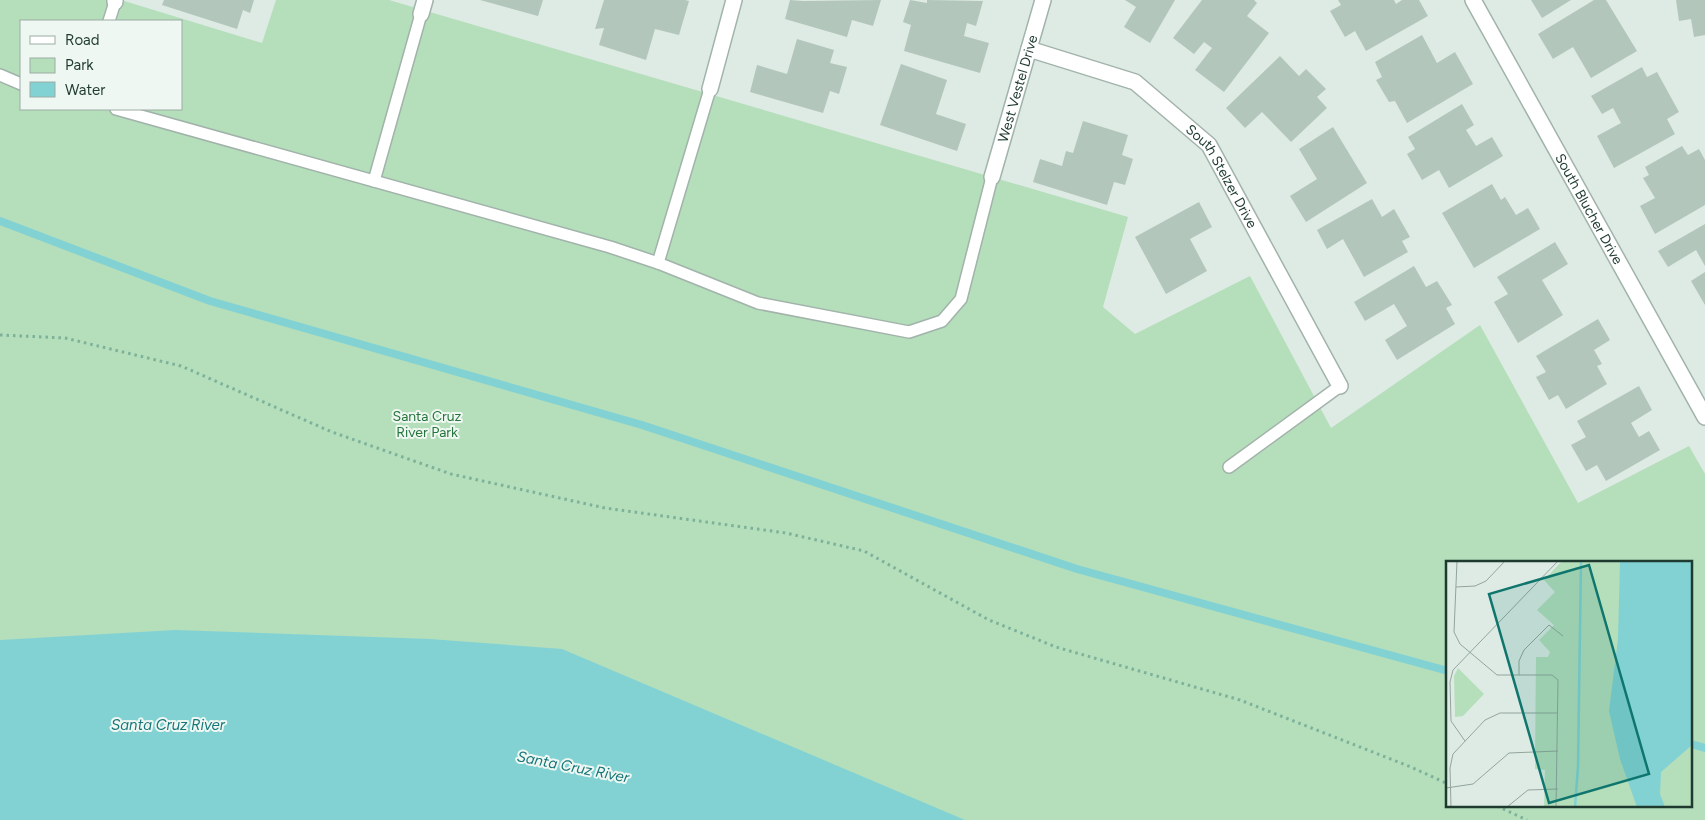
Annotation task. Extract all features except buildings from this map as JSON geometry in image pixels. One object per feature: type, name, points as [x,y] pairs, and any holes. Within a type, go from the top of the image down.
[{"type":"street","points":[[710,89],[734,0]]},
{"type":"street","name":"West Vestel Drive","points":[[992,177],[1043,0]]},
{"type":"street","name":"South Blucher Drive","points":[[1473,0],[1705,417]]},
{"type":"street","name":"South Stelzer Drive","points":[[1029,49],[1135,82],[1209,144],[1340,386]]},
{"type":"lane","points":[[109,20],[115,1]]},
{"type":"lane","points":[[374,181],[423,7]]},
{"type":"lane","points":[[0,75],[20,84]]},
{"type":"lane","points":[[658,263],[710,89]]},
{"type":"lane","points":[[120,110],[610,248],[658,263],[758,303],[909,332],[942,321],[961,299],[992,177]]},
{"type":"lane","points":[[1229,467],[1340,386]]},
{"type":"path","points":[[0,335],[65,338],[181,366],[332,432],[451,474],[606,508],[786,533],[864,551],[989,620],[1056,648],[1240,700],[1446,783]]},
{"type":"path","points":[[1501,808],[1527,820]]},
{"type":"green space","name":"Santa Cruz River Park","points":[[0,0],[121,0],[262,43],[276,0],[389,0],[1128,217],[1103,307],[1135,334],[1250,276],[1331,428],[1480,325],[1578,503],[1689,446],[1705,474],[1705,820],[0,820]]},
{"type":"water","name":"Santa Cruz River","points":[[175,630],[430,639],[562,649],[965,820],[0,820],[0,640]]},
{"type":"waterway","points":[[0,221],[210,301],[642,425],[1077,569],[1446,670]]},
{"type":"waterway","points":[[1692,744],[1705,748]]}]
